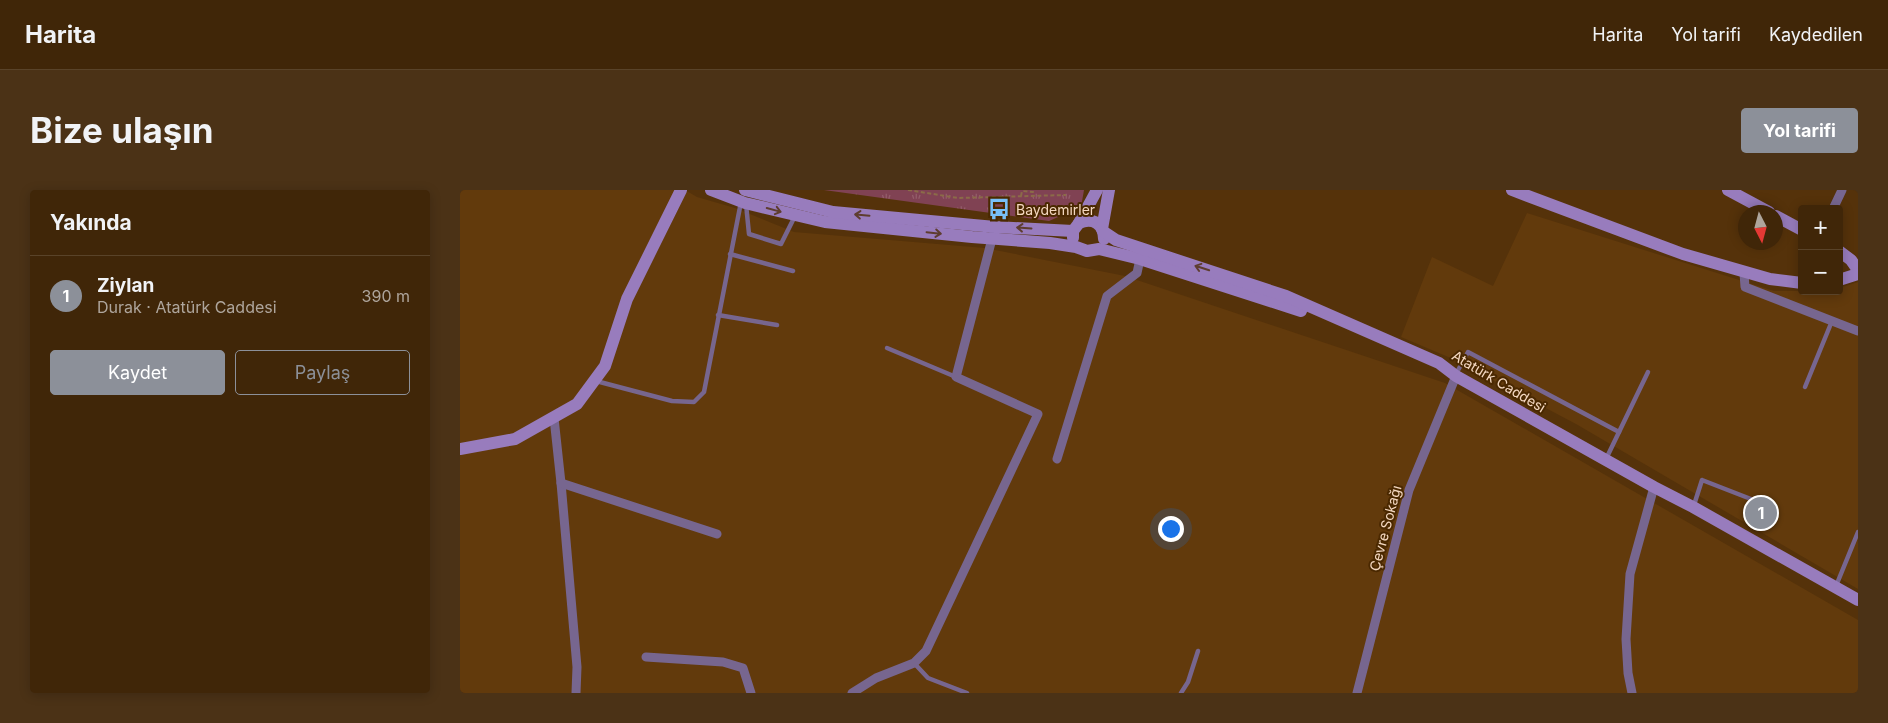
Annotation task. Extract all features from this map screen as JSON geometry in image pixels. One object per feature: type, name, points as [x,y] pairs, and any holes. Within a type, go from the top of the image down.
[{"type":"main road","points":[[460,449],[515,439],[578,404],[605,366],[628,299],[681,190]]},
{"type":"main road","points":[[711,190],[744,198],[833,212],[993,233],[1076,247],[1087,251],[1098,249],[1140,259],[1292,307],[1435,369],[1456,376]]},
{"type":"main road","points":[[1076,247],[1072,237],[1097,190]]},
{"type":"main road","points":[[1098,249],[1104,238],[1103,230],[1109,190]]},
{"type":"main road","points":[[1512,190],[1682,254],[1770,279],[1798,282]]},
{"type":"main road","points":[[1728,190],[1756,205]]},
{"type":"main road","points":[[744,198],[795,216],[825,222],[993,233],[1076,227],[1091,220],[1097,223],[1103,230]]},
{"type":"main road","points":[[1783,220],[1798,228]]},
{"type":"main road","name":"Atatürk Caddesi","points":[[1103,230],[1116,240],[1286,296],[1439,363],[1456,376],[1654,488],[1693,506],[1858,600]]},
{"type":"main road","points":[[1843,254],[1851,260],[1858,272],[1843,278]]},
{"type":"street","points":[[1835,205],[1842,190]]},
{"type":"street","points":[[852,693],[876,678],[914,662],[926,651],[1038,414],[956,376],[993,233]]},
{"type":"street","points":[[1057,459],[1108,296],[1137,273],[1140,259]]},
{"type":"street","points":[[1744,272],[1745,287],[1858,331]]},
{"type":"street","name":"Çevre Sokağı","points":[[1356,693],[1408,490],[1456,376]]},
{"type":"street","points":[[554,418],[578,667],[576,693]]},
{"type":"street","points":[[561,482],[717,534]]},
{"type":"street","points":[[1632,693],[1626,639],[1630,574],[1654,488]]},
{"type":"street","points":[[646,657],[723,662],[743,668],[751,693]]},
{"type":"lane","points":[[594,381],[672,401],[694,402],[704,392],[730,254],[744,198]]},
{"type":"lane","points":[[744,198],[749,234],[781,244],[795,216]]},
{"type":"lane","points":[[730,254],[793,271]]},
{"type":"lane","points":[[718,316],[777,325]]},
{"type":"lane","points":[[1805,386],[1832,321]]},
{"type":"lane","points":[[887,348],[956,376]]},
{"type":"lane","points":[[1456,376],[1468,352],[1619,432]]},
{"type":"lane","points":[[1605,460],[1648,372]]},
{"type":"lane","points":[[1693,506],[1702,480],[1756,501]]},
{"type":"lane","points":[[1835,587],[1858,532]]},
{"type":"lane","points":[[1181,693],[1188,682],[1198,651]]},
{"type":"lane","points":[[914,662],[928,678],[967,693]]},
{"type":"path","points":[[908,190],[958,198],[1066,195]]},
{"type":"path","points":[[1022,197],[1022,192],[1031,192],[1032,190]]},
{"type":"shaded area","points":[[460,190],[685,190],[697,197],[735,208],[794,232],[985,248],[1125,276],[1445,383],[1858,620],[1858,693],[460,693]]},
{"type":"shaded area","points":[[1527,213],[1774,291],[1798,291],[1798,295],[1843,295],[1843,287],[1858,282],[1858,589],[1576,424],[1453,359],[1401,337],[1432,257],[1493,286]]},
{"type":"green space","points":[[824,190],[1084,190],[1081,207],[1049,221]]},
{"type":"place","name":"Baydemirler","points":[[999,209]]},
{"type":"place","name":"Ziylan","points":[[1761,513]]}]
